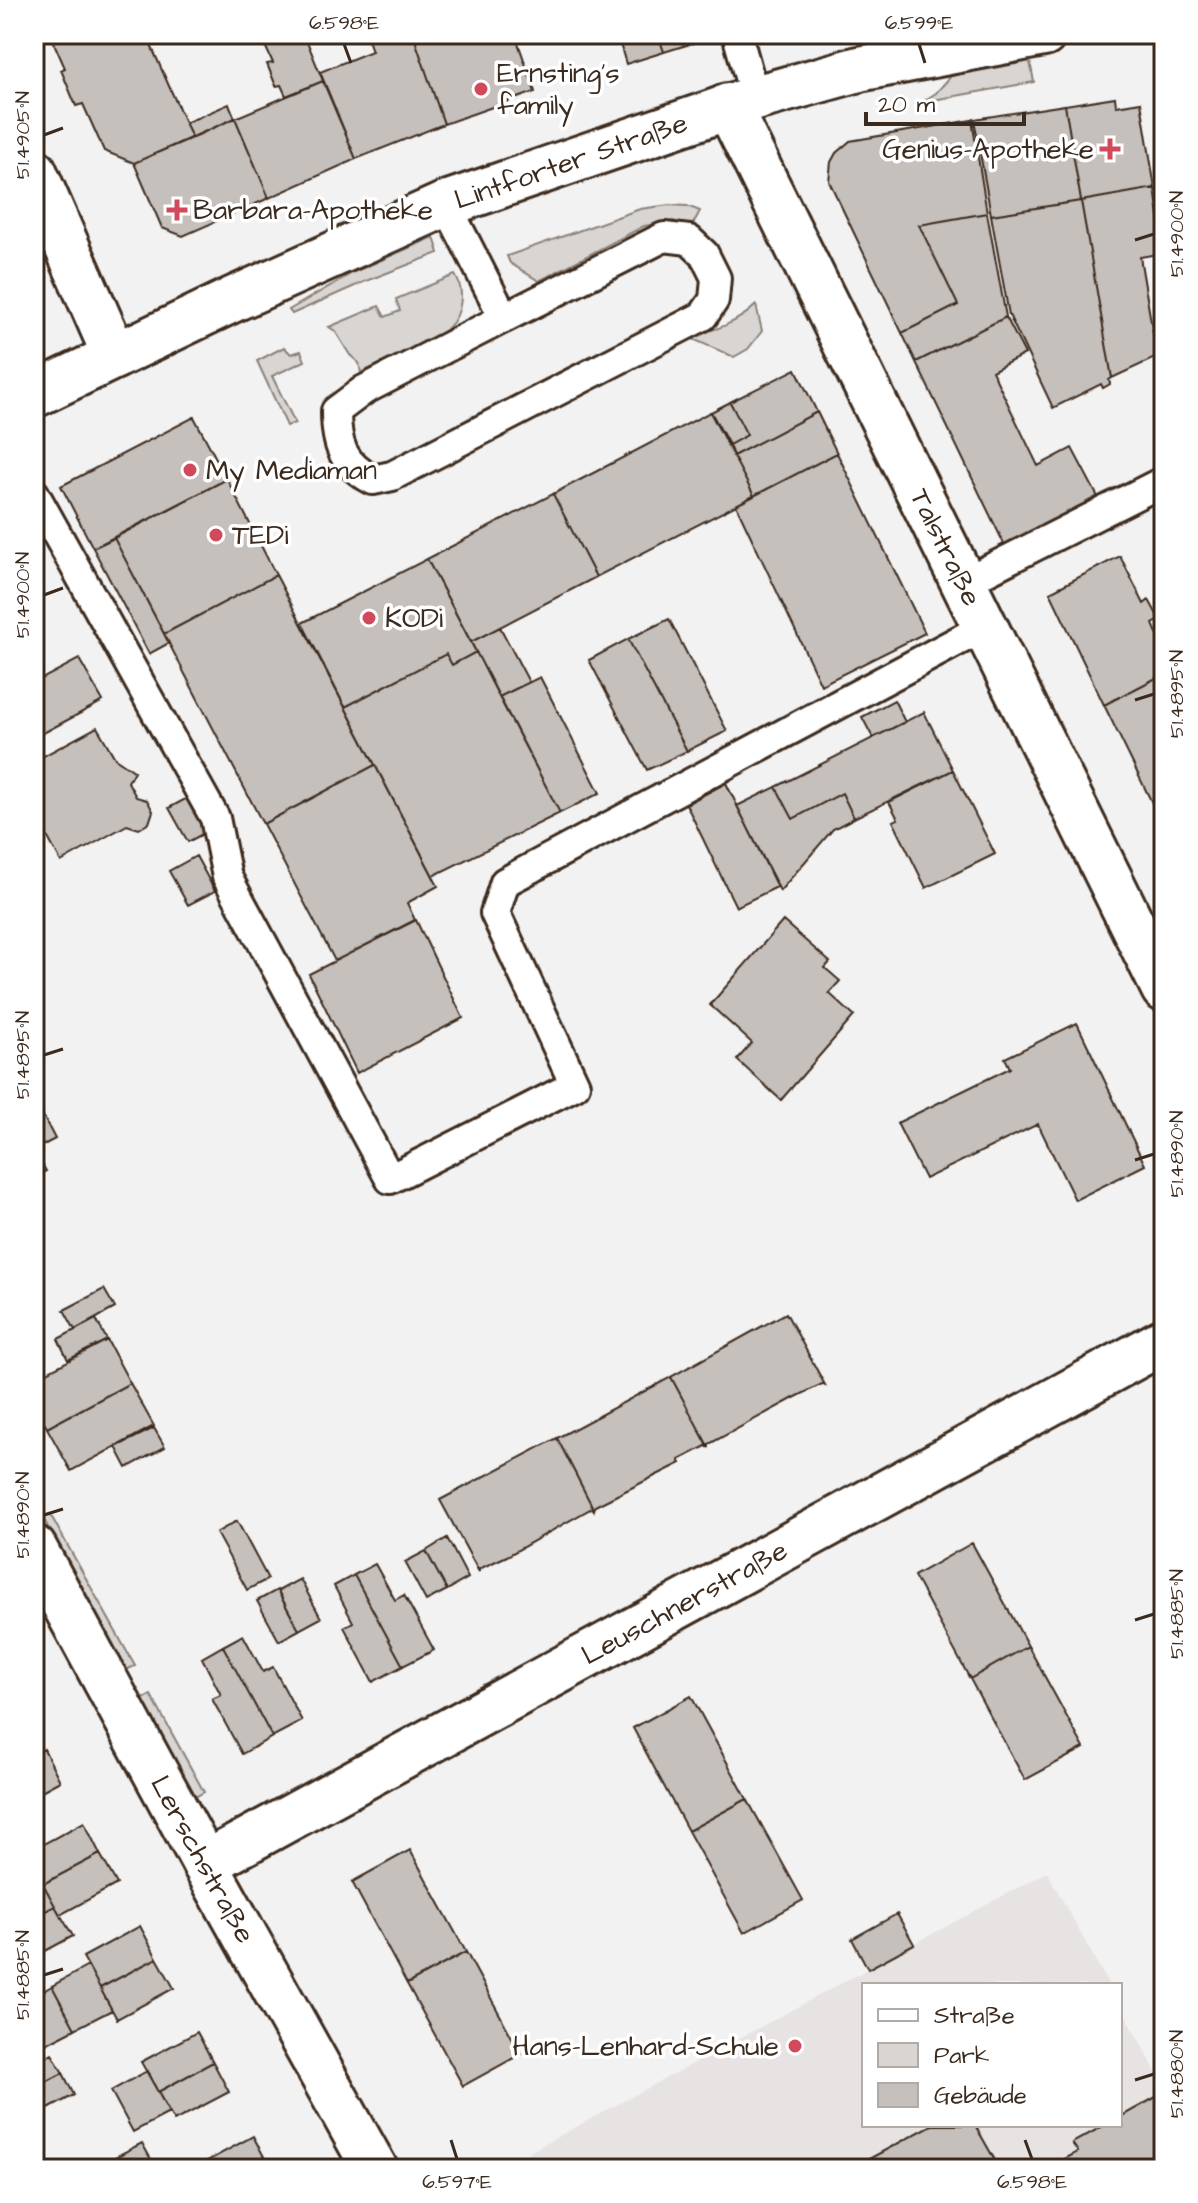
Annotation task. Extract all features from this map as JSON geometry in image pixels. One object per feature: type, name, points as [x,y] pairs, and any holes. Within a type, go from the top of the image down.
[{"type":"street","name":"Lintforter Straße","points":[[34,395],[446,204],[741,102],[859,69],[1044,34]]},
{"type":"street","name":"Talstraße","points":[[741,102],[964,582],[1164,989]]},
{"type":"street","points":[[34,171],[115,356]]},
{"type":"street","name":"Leuschnerstraße","points":[[205,1864],[1164,1341]]},
{"type":"street","name":"Lerschstraße","points":[[34,1548],[375,2169]]},
{"type":"lane","points":[[737,34],[741,102]]},
{"type":"lane","points":[[446,204],[504,318]]},
{"type":"lane","points":[[664,237],[689,240],[704,254],[716,278],[714,300],[703,316],[392,476],[373,480],[357,472],[341,450],[336,432],[336,411],[364,390],[504,318],[664,237]]},
{"type":"lane","points":[[964,582],[1164,481]]},
{"type":"lane","points":[[34,493],[215,818],[227,877],[390,1179],[575,1085],[495,913],[505,882],[986,626]]},
{"type":"shaded area","name":"Hans-Lenhard-Schule","points":[[1047,1872],[1108,1983],[862,1983],[862,2127],[1122,2127],[1122,2009],[1164,2086],[1164,2169],[498,2169]]},
{"type":"green space","points":[[1029,56],[1034,82],[922,102],[936,93],[951,76]]},
{"type":"green space","points":[[687,206],[700,211],[692,226],[673,221],[644,226],[539,281],[510,263],[507,256],[640,209]]},
{"type":"green space","points":[[434,237],[439,253],[292,314],[289,310],[354,272]]},
{"type":"green space","points":[[455,275],[461,302],[457,316],[449,327],[420,345],[361,373],[359,363],[329,327],[379,306],[385,317],[400,311],[396,299]]},
{"type":"green space","points":[[756,305],[762,331],[748,349],[734,357],[688,337],[733,322]]},
{"type":"green space","points":[[284,347],[291,354],[301,351],[305,361],[272,376],[295,423],[287,426],[257,361]]},
{"type":"green space","points":[[50,1514],[135,1666],[126,1670],[43,1518]]},
{"type":"green space","points":[[151,1695],[204,1792],[195,1797],[142,1700]]},
{"type":"building","points":[[50,34],[146,34],[192,138],[134,163],[104,151],[83,104],[76,106],[61,70],[65,68]]},
{"type":"building","points":[[255,34],[304,34],[323,81],[286,96],[281,85],[276,86],[267,64],[273,63],[263,41],[258,42]]},
{"type":"building","points":[[366,34],[413,34],[444,124],[356,159],[320,72],[372,51]]},
{"type":"building","points":[[413,34],[515,34],[535,92],[444,124]]},
{"type":"building","points":[[617,34],[658,34],[664,52],[626,64]]},
{"type":"building","points":[[658,34],[701,34],[703,40],[664,52]]},
{"type":"building","points":[[323,81],[356,159],[269,198],[235,118]]},
{"type":"building","points":[[1115,97],[1116,106],[1141,102],[1155,188],[1081,201],[1065,105]]},
{"type":"building","points":[[229,104],[235,118],[192,138],[185,123]]},
{"type":"building","points":[[1065,105],[1081,201],[991,215],[974,119]]},
{"type":"building","points":[[235,118],[269,198],[183,236],[162,228],[134,163]]},
{"type":"building","points":[[972,120],[987,213],[919,225],[958,305],[902,333],[829,181],[831,162],[850,141]]},
{"type":"building","points":[[1155,188],[1164,253],[1140,257],[1157,357],[1112,378],[1081,201]]},
{"type":"building","points":[[1081,201],[1112,378],[1110,384],[1103,388],[1101,384],[1053,408],[1009,315],[991,215]]},
{"type":"building","points":[[987,213],[1006,317],[916,362],[902,333],[958,305],[919,225]]},
{"type":"building","points":[[1006,317],[1025,354],[992,371],[1038,466],[1072,448],[1098,497],[1005,546],[916,362]]},
{"type":"building","points":[[796,369],[817,412],[733,456],[729,445],[747,435],[730,402]]},
{"type":"building","points":[[730,402],[747,435],[729,445],[711,412]]},
{"type":"building","points":[[710,412],[754,496],[596,577],[553,494]]},
{"type":"building","points":[[817,412],[837,453],[754,496],[733,456]]},
{"type":"building","points":[[194,417],[227,479],[93,548],[61,486]]},
{"type":"building","points":[[837,453],[925,633],[821,685],[736,505]]},
{"type":"building","points":[[227,479],[276,575],[164,634],[114,538]]},
{"type":"building","points":[[553,494],[596,577],[471,642],[427,559]]},
{"type":"building","points":[[114,538],[169,643],[149,654],[93,548]]},
{"type":"building","points":[[1120,556],[1144,604],[1149,600],[1160,620],[1153,624],[1164,650],[1164,674],[1104,705],[1050,592]]},
{"type":"building","points":[[427,559],[476,652],[452,665],[446,654],[345,707],[302,623]]},
{"type":"building","points":[[276,575],[375,765],[263,824],[164,634]]},
{"type":"building","points":[[669,619],[727,731],[687,751],[628,639]]},
{"type":"building","points":[[500,627],[529,682],[499,697],[471,642]]},
{"type":"building","points":[[628,639],[687,751],[647,770],[589,660]]},
{"type":"building","points":[[476,652],[560,813],[433,876],[345,707],[446,654],[452,665]]},
{"type":"building","points":[[79,659],[103,701],[34,738],[34,683]]},
{"type":"building","points":[[1164,674],[1164,814],[1159,817],[1104,705]]},
{"type":"building","points":[[540,677],[600,793],[560,813],[499,697]]},
{"type":"building","points":[[894,700],[905,722],[873,738],[862,717]]},
{"type":"building","points":[[924,712],[953,770],[854,818],[842,793],[793,819],[776,787]]},
{"type":"building","points":[[97,727],[115,758],[134,771],[128,782],[136,797],[147,800],[153,811],[149,823],[139,829],[127,825],[61,862],[34,812],[34,761]]},
{"type":"building","points":[[375,765],[438,886],[407,903],[415,920],[335,961],[263,824]]},
{"type":"building","points":[[953,770],[995,854],[926,888],[893,821],[898,819],[889,802]]},
{"type":"building","points":[[726,783],[777,887],[736,907],[686,804]]},
{"type":"building","points":[[776,787],[793,819],[842,793],[854,818],[833,829],[780,891],[737,806]]},
{"type":"building","points":[[189,797],[208,831],[188,842],[169,808]]},
{"type":"building","points":[[196,856],[215,891],[188,905],[169,871]]},
{"type":"building","points":[[416,920],[463,1018],[357,1073],[309,974]]},
{"type":"building","points":[[783,921],[830,962],[825,968],[840,981],[829,993],[854,1016],[781,1100],[737,1060],[752,1043],[710,1005]]},
{"type":"building","points":[[1077,1023],[1145,1165],[1075,1200],[1038,1124],[925,1179],[897,1123],[1010,1068],[1005,1058]]},
{"type":"building","points":[[41,1112],[55,1139],[34,1150],[34,1116]]},
{"type":"building","points":[[34,1150],[46,1171],[34,1177]]},
{"type":"building","points":[[34,1289],[46,1312],[34,1318]]},
{"type":"building","points":[[104,1289],[115,1308],[75,1330],[64,1310]]},
{"type":"building","points":[[786,1313],[825,1385],[794,1398],[709,1444],[709,1448],[671,1377]]},
{"type":"building","points":[[96,1319],[107,1340],[68,1360],[58,1339]]},
{"type":"building","points":[[107,1340],[130,1383],[47,1428],[34,1404],[34,1379]]},
{"type":"building","points":[[671,1377],[709,1448],[706,1446],[679,1460],[681,1463],[595,1506],[594,1510],[557,1438]]},
{"type":"building","points":[[130,1383],[154,1426],[71,1471],[47,1428]]},
{"type":"building","points":[[154,1428],[165,1447],[127,1468],[116,1447]]},
{"type":"building","points":[[557,1438],[594,1510],[592,1508],[479,1569],[479,1572],[440,1500]]},
{"type":"building","points":[[237,1521],[268,1579],[247,1590],[216,1533]]},
{"type":"building","points":[[447,1538],[468,1578],[447,1590],[426,1551]]},
{"type":"building","points":[[972,1543],[1028,1646],[970,1679],[914,1576]]},
{"type":"building","points":[[426,1551],[447,1590],[426,1601],[405,1562]]},
{"type":"building","points":[[375,1564],[395,1600],[404,1595],[434,1650],[403,1666],[354,1575]]},
{"type":"building","points":[[354,1575],[403,1666],[373,1682],[344,1627],[353,1622],[334,1586]]},
{"type":"building","points":[[300,1579],[321,1618],[299,1630],[278,1591]]},
{"type":"building","points":[[277,1590],[299,1630],[279,1641],[257,1601]]},
{"type":"building","points":[[243,1635],[263,1672],[273,1667],[302,1721],[272,1737],[223,1646]]},
{"type":"building","points":[[223,1646],[272,1737],[242,1754],[212,1699],[221,1695],[202,1658]]},
{"type":"building","points":[[1028,1646],[1084,1748],[1025,1780],[970,1679]]},
{"type":"building","points":[[691,1696],[747,1799],[688,1831],[633,1728]]},
{"type":"building","points":[[44,1749],[60,1781],[34,1795],[34,1755]]},
{"type":"building","points":[[747,1799],[803,1900],[744,1933],[688,1831]]},
{"type":"building","points":[[84,1822],[100,1854],[43,1884],[34,1867],[34,1849]]},
{"type":"building","points":[[410,1850],[466,1952],[407,1984],[352,1882]]},
{"type":"building","points":[[100,1854],[117,1884],[60,1915],[43,1884]]},
{"type":"building","points":[[34,1867],[55,1906],[34,1917]]},
{"type":"building","points":[[55,1906],[73,1936],[36,1956],[34,1917]]},
{"type":"building","points":[[897,1914],[914,1944],[868,1969],[852,1939]]},
{"type":"building","points":[[140,1926],[157,1958],[100,1988],[83,1957]]},
{"type":"building","points":[[466,1952],[521,2054],[463,2086],[407,1984]]},
{"type":"building","points":[[157,1958],[174,1988],[117,2019],[100,1988]]},
{"type":"building","points":[[88,1966],[112,2010],[75,2029],[52,1986]]},
{"type":"building","points":[[52,1986],[75,2029],[34,2050],[34,1996]]},
{"type":"building","points":[[197,2032],[213,2062],[158,2092],[141,2062]]},
{"type":"building","points":[[52,2054],[63,2073],[34,2088],[34,2064]]},
{"type":"building","points":[[213,2062],[229,2092],[174,2121],[158,2092]]},
{"type":"building","points":[[147,2071],[169,2113],[133,2132],[111,2091]]},
{"type":"building","points":[[63,2073],[74,2095],[34,2117],[34,2088]]},
{"type":"building","points":[[1158,2096],[1164,2108],[1164,2169],[1046,2169],[1078,2152],[1072,2143],[1101,2127],[1122,2127],[1122,2116]]},
{"type":"building","points":[[928,2127],[976,2127],[1000,2169],[855,2169]]},
{"type":"building","points":[[253,2136],[269,2166],[263,2169],[200,2169],[198,2166]]},
{"type":"building","points":[[142,2143],[153,2163],[142,2169],[92,2169]]},
{"type":"place","name":"Ernsting's family","points":[[481,89]]},
{"type":"place","name":"Genius-Apotheke","points":[[1110,149]]},
{"type":"place","name":"Barbara-Apotheke","points":[[177,210]]},
{"type":"place","name":"My Mediaman","points":[[190,470]]},
{"type":"place","name":"TEDi","points":[[216,535]]},
{"type":"place","name":"KODi","points":[[369,618]]},
{"type":"place","name":"Hans-Lenhard-Schule","points":[[795,2046]]}]
